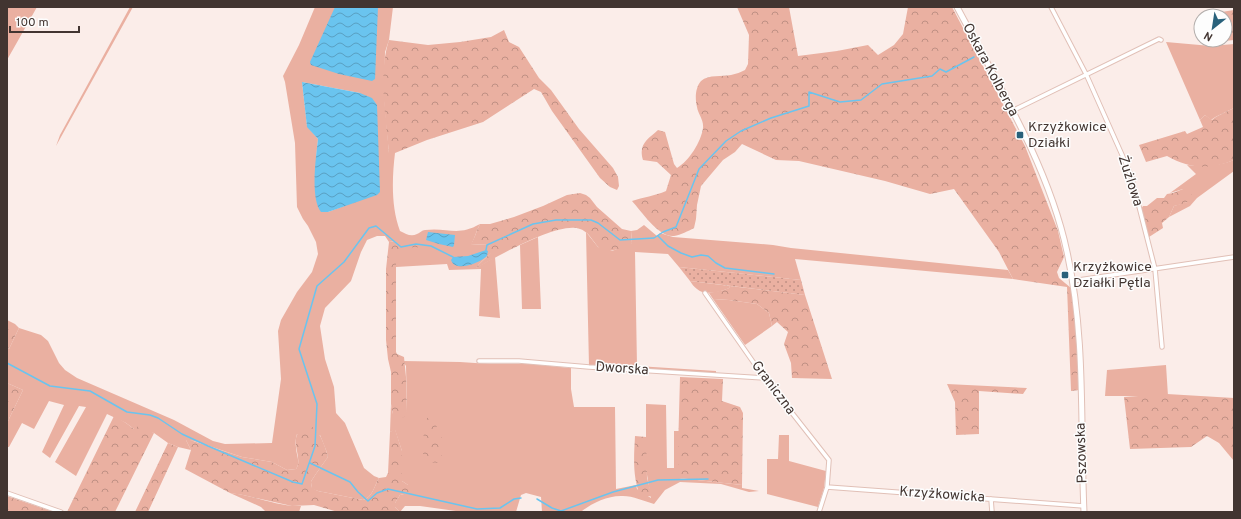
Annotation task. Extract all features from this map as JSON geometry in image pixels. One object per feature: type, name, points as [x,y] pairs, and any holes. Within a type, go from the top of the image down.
[{"type":"main road","name":"Oskara Kolberga","points":[[957,7],[1012,110],[1045,181],[1067,252],[1072,281]]},
{"type":"main road","name":"Pszowska","points":[[1072,281],[1081,352],[1084,512]]},
{"type":"street","name":"Żużlowa","points":[[1051,7],[1086,74],[1131,175],[1155,269],[1162,348]]},
{"type":"street","points":[[1012,110],[1161,40]]},
{"type":"street","points":[[1072,281],[1234,257]]},
{"type":"street","name":"Graniczna","points":[[705,293],[765,378],[829,460],[827,487]]},
{"type":"street","name":"Dworska","points":[[478,361],[519,361],[765,378]]},
{"type":"street","points":[[819,512],[827,487]]},
{"type":"street","name":"Krzyżkowicka","points":[[827,487],[1084,506]]},
{"type":"street","points":[[7,493],[61,512]]},
{"type":"street","points":[[991,499],[992,512]]},
{"type":"green space","points":[[7,7],[37,7],[7,60]]},
{"type":"green space","points":[[130,7],[133,7],[56,146],[60,135]]},
{"type":"green space","points":[[315,7],[393,7],[389,40],[385,52],[384,96],[389,153],[395,153],[393,192],[395,212],[400,231],[408,235],[413,235],[423,230],[433,229],[459,231],[472,228],[480,224],[471,245],[489,244],[493,251],[476,268],[495,257],[500,318],[479,316],[481,269],[449,270],[447,264],[396,267],[396,241],[389,242],[385,236],[377,236],[367,240],[361,252],[351,281],[325,308],[320,326],[325,359],[334,387],[336,413],[345,423],[364,468],[379,478],[371,494],[363,500],[312,489],[311,482],[328,457],[320,435],[297,434],[297,466],[296,469],[287,470],[272,462],[242,457],[194,441],[186,440],[191,450],[178,447],[168,443],[154,433],[134,429],[126,423],[107,414],[76,476],[55,462],[86,407],[79,406],[50,458],[42,452],[64,405],[49,401],[34,429],[22,423],[9,447],[7,447],[7,423],[23,390],[7,383],[7,348],[9,349],[19,328],[41,335],[48,341],[59,363],[65,370],[77,378],[174,420],[213,441],[225,444],[272,443],[281,379],[278,331],[281,320],[297,292],[312,272],[318,254],[316,242],[297,207],[295,143],[283,76],[299,45]],"holes":[[[302,82],[360,93],[344,206],[328,212],[316,158],[318,139],[307,126]]]},
{"type":"green space","points":[[737,7],[789,7],[798,56],[868,45],[878,55],[894,45],[903,34],[908,7],[952,7],[1025,146],[1058,231],[1064,257],[1057,272],[1059,278],[1071,288],[1078,351],[1079,390],[1071,391],[1067,287],[1013,279],[999,252],[954,189],[930,194],[885,181],[799,161],[776,160],[742,144],[735,152],[723,160],[701,186],[694,228],[679,235],[668,236],[657,229],[646,217],[632,201],[666,191],[671,175],[657,162],[643,160],[642,150],[645,142],[658,130],[665,132],[674,164],[677,168],[681,165],[690,156],[702,133],[703,122],[696,101],[696,94],[699,84],[708,77],[731,75],[745,70],[748,64],[749,35]]},
{"type":"green space","points":[[1233,10],[1234,10],[1233,40]]},
{"type":"green space","points":[[504,30],[509,42],[519,47],[539,78],[551,90],[579,129],[613,168],[618,177],[619,186],[617,190],[610,187],[600,178],[552,111],[541,92],[534,89],[483,122],[427,140],[395,153],[389,153],[383,81],[389,40],[428,45],[491,37]]},
{"type":"green space","points":[[1166,42],[1193,44],[1193,48],[1233,48],[1234,44],[1234,108],[1211,120],[1205,115],[1200,120]]},
{"type":"green space","points":[[1234,108],[1234,160],[1208,167],[1184,164],[1167,156],[1146,162],[1139,145],[1185,131],[1187,134],[1203,127],[1200,120],[1205,115],[1212,120]]},
{"type":"green space","points":[[1234,160],[1234,171],[1197,198],[1190,206],[1169,217],[1174,206],[1187,202],[1183,189],[1170,193],[1196,174],[1187,165],[1211,166]]},
{"type":"green space","points":[[1187,189],[1192,193],[1190,199],[1180,205],[1174,206],[1169,217],[1162,223],[1163,228],[1149,237],[1141,209],[1143,206],[1147,206],[1157,198],[1164,198],[1167,194]]},
{"type":"green space","points":[[580,193],[590,198],[597,207],[622,229],[631,231],[632,243],[628,247],[605,252],[598,247],[584,231],[571,228],[558,230],[543,235],[475,269],[492,251],[489,244],[470,245],[480,224],[490,224],[514,217],[567,195]]},
{"type":"green space","points":[[644,225],[657,236],[660,233],[673,237],[773,245],[1008,270],[1013,279],[795,259],[801,280],[679,267],[668,254],[635,252],[637,366],[716,371],[716,374],[589,366],[586,232],[598,247],[612,251],[632,243],[631,231],[637,230]]},
{"type":"green space","points":[[538,237],[541,309],[522,309],[520,245]]},
{"type":"green space","points":[[396,241],[405,244],[422,242],[428,245],[426,248],[413,247],[405,253],[396,254],[396,352],[404,357],[407,411],[404,417],[397,418],[393,414],[391,404],[391,372],[386,340],[386,269],[389,242]]},
{"type":"green space","points":[[679,267],[801,280],[805,295],[690,281]]},
{"type":"green space","points":[[690,281],[730,286],[722,291],[708,293],[700,291]]},
{"type":"green space","points":[[730,286],[805,295],[832,379],[792,378],[791,363],[784,344],[788,332],[777,322],[772,326],[769,313],[757,304],[713,299],[709,293],[724,290]]},
{"type":"green space","points":[[713,299],[757,304],[769,313],[772,326],[745,345]]},
{"type":"green space","points":[[7,320],[19,328],[9,349],[7,348]]},
{"type":"green space","points":[[403,361],[530,364],[571,368],[571,389],[574,407],[615,407],[616,489],[636,485],[637,489],[651,498],[646,469],[646,404],[666,405],[667,468],[674,468],[674,431],[679,431],[679,478],[742,485],[742,488],[759,491],[749,492],[721,484],[680,482],[665,490],[654,504],[627,496],[618,496],[596,502],[582,511],[585,512],[542,512],[541,497],[526,493],[521,495],[516,512],[463,512],[420,506],[405,506],[400,512],[395,507],[395,503],[400,495],[408,493],[408,485],[402,481],[402,451],[395,430],[390,432],[391,404],[393,414],[407,411],[406,366]]},
{"type":"green space","points":[[1166,365],[1168,396],[1105,396],[1107,370]]},
{"type":"green space","points":[[680,377],[723,379],[722,401],[740,407],[743,413],[742,485],[679,478],[678,450]]},
{"type":"green space","points":[[7,383],[23,390],[7,423]]},
{"type":"green space","points":[[947,384],[1027,388],[1023,394],[979,391],[979,434],[956,435],[955,402]]},
{"type":"green space","points":[[1167,394],[1234,398],[1234,461],[1219,443],[1207,436],[1191,447],[1130,449],[1124,397]]},
{"type":"green space","points":[[114,416],[134,429],[138,426],[154,433],[115,512],[67,512]]},
{"type":"green space","points":[[429,417],[436,423],[438,435],[442,436],[442,463],[423,462],[424,420]]},
{"type":"green space","points":[[305,426],[312,427],[318,432],[328,457],[312,480],[312,488],[318,491],[363,500],[371,494],[379,478],[386,477],[388,473],[390,432],[395,429],[402,451],[402,481],[408,485],[411,490],[408,493],[400,495],[395,503],[395,507],[400,512],[338,512],[314,505],[292,506],[230,493],[185,469],[191,450],[186,440],[190,440],[242,457],[272,462],[287,470],[296,469],[298,461],[296,437]]},
{"type":"green space","points":[[779,435],[789,435],[789,461],[826,471],[824,488],[818,507],[767,494],[767,459],[778,459]]},
{"type":"green space","points":[[635,436],[646,437],[647,478],[650,489],[656,492],[656,497],[641,497],[638,490],[634,467]]},
{"type":"green space","points":[[168,443],[178,447],[148,512],[135,512]]},
{"type":"green space","points":[[230,493],[283,505],[301,506],[299,512],[266,512],[261,507]]},
{"type":"green space","points":[[7,496],[54,512],[7,512]]},
{"type":"water","points":[[335,7],[378,7],[375,79],[372,81],[339,74],[311,65],[310,62]]},
{"type":"water","points":[[302,82],[360,93],[372,98],[377,105],[380,192],[377,195],[328,212],[321,212],[316,198],[315,188],[315,166],[318,139],[307,127]]},
{"type":"water","points":[[428,232],[455,235],[453,247],[426,240]]},
{"type":"water","points":[[486,250],[488,251],[487,256],[484,259],[468,266],[457,266],[453,264],[451,260],[453,257],[468,256]]},
{"type":"waterway","points":[[486,250],[487,245],[533,224],[556,220],[591,220],[598,223],[620,240],[654,238],[663,232],[676,227],[699,169],[726,141],[741,131],[771,118],[809,106],[809,92],[840,102],[861,100],[882,84],[932,76],[940,69],[946,72],[974,57]]},
{"type":"waterway","points":[[7,363],[50,386],[90,391],[127,412],[150,415],[158,418],[182,434],[208,446],[293,482],[302,484],[315,446],[317,404],[299,349],[317,286],[344,262],[369,228],[376,226],[401,247],[416,244],[431,246],[453,257]]},
{"type":"waterway","points":[[658,236],[668,246],[681,253],[692,257],[701,255],[708,256],[725,268],[774,274]]},
{"type":"waterway","points":[[310,463],[350,482],[368,501],[377,493],[388,489],[477,509],[500,508],[514,499],[521,498]]},
{"type":"waterway","points":[[537,499],[552,508],[561,511],[613,492],[658,480],[708,479]]},
{"type":"place","name":"Krzyżkowice Działki","points":[[1020,135]]},
{"type":"place","name":"Krzyżkowice Działki Pętla","points":[[1065,275]]}]
